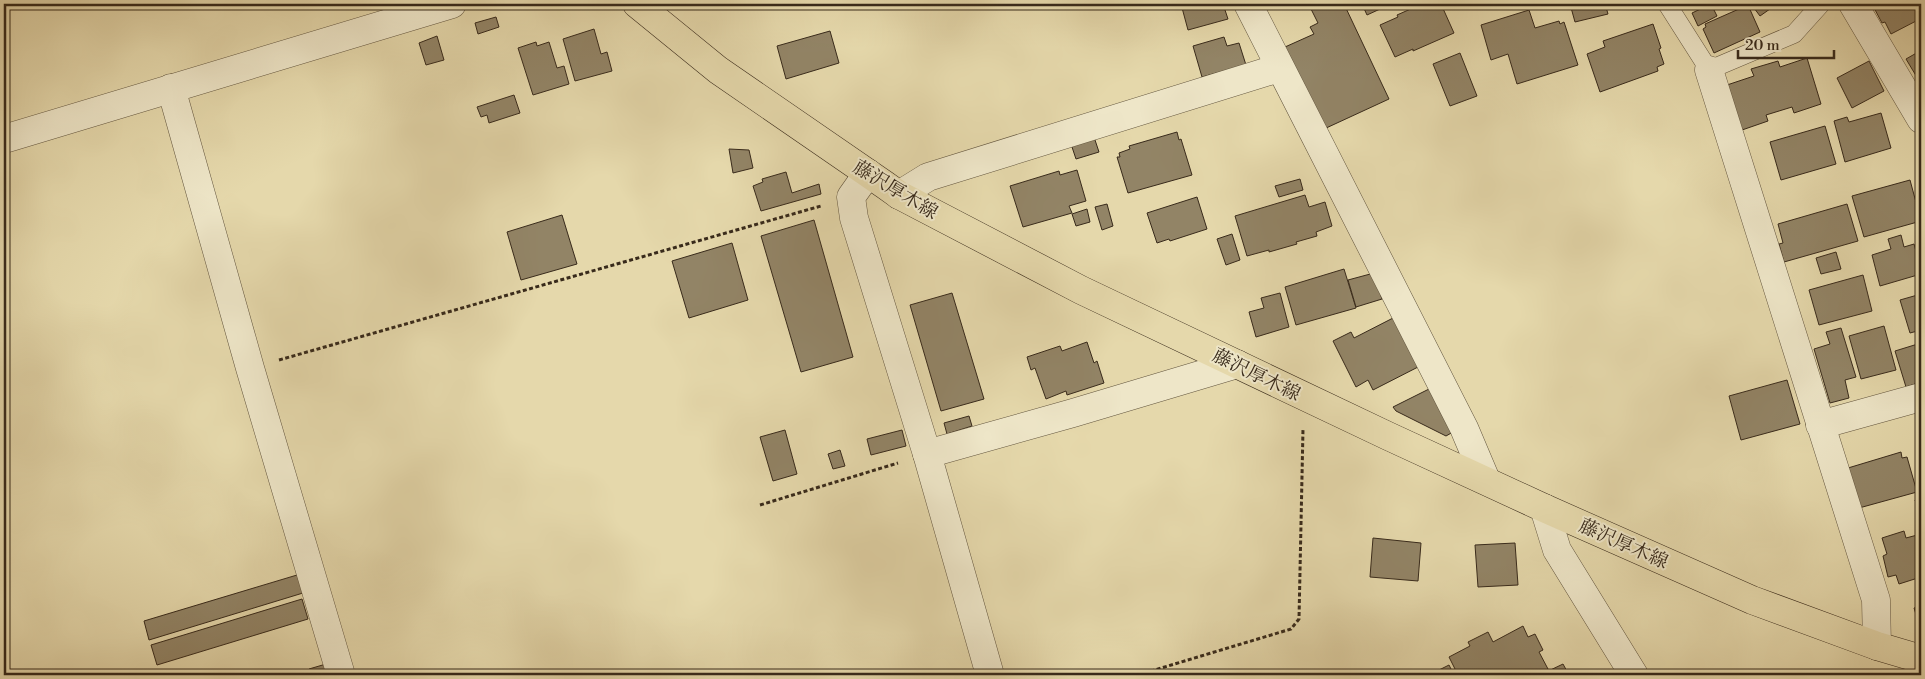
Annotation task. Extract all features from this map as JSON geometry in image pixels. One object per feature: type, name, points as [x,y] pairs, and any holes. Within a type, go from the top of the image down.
[{"type":"main road","name":"藤沢厚木線","points":[[637,4],[718,70],[899,194],[1081,290],[1544,508],[1752,600],[1877,646],[1921,659]]},
{"type":"street","points":[[4,139],[452,4]]},
{"type":"street","points":[[1248,4],[1464,428],[1486,480]]},
{"type":"street","points":[[1853,4],[1921,119]]},
{"type":"street","points":[[899,194],[928,177],[1279,68]]},
{"type":"street","points":[[1709,70],[1876,600],[1877,646]]},
{"type":"street","points":[[171,88],[250,368],[342,675]]},
{"type":"street","points":[[868,173],[850,197],[854,218],[927,454],[990,675]]},
{"type":"street","points":[[927,454],[1237,364]]},
{"type":"street","points":[[1820,425],[1921,397]]},
{"type":"street","points":[[1544,508],[1557,550],[1634,675]]},
{"type":"lane","points":[[1667,4],[1709,70],[1794,34],[1821,4]]},
{"type":"path","points":[[250,368],[850,197]]},
{"type":"path","points":[[1138,675],[1291,629],[1299,619],[1304,396]]},
{"type":"path","points":[[760,506],[927,454]]},
{"type":"building","points":[[1181,4],[1223,4],[1228,19],[1188,30]]},
{"type":"building","points":[[1344,4],[1389,99],[1324,129],[1285,47],[1314,34],[1310,27],[1318,23],[1309,5]]},
{"type":"building","points":[[1362,4],[1391,4],[1367,15]]},
{"type":"building","points":[[1422,4],[1441,4],[1454,33],[1395,57],[1380,25]]},
{"type":"building","points":[[1570,4],[1617,4],[1606,7],[1608,14],[1575,22]]},
{"type":"building","points":[[1711,4],[1717,16],[1698,26],[1692,13]]},
{"type":"building","points":[[1751,4],[1777,4],[1760,16]]},
{"type":"building","points":[[1872,4],[1921,4],[1921,21],[1919,22],[1918,20],[1891,34],[1885,22],[1882,23]]},
{"type":"building","points":[[1748,5],[1760,32],[1714,53],[1703,29],[1706,27],[1705,24]]},
{"type":"building","points":[[1529,10],[1535,28],[1559,21],[1560,24],[1564,22],[1578,65],[1517,84],[1508,54],[1491,60],[1481,25]]},
{"type":"building","points":[[496,17],[499,27],[478,34],[475,23]]},
{"type":"building","points":[[1653,24],[1664,64],[1657,67],[1658,71],[1600,92],[1587,54],[1605,47],[1603,41]]},
{"type":"building","points":[[594,29],[601,54],[607,52],[612,71],[575,81],[563,39]]},
{"type":"building","points":[[830,31],[839,63],[786,79],[777,46]]},
{"type":"building","points":[[437,36],[444,60],[426,65],[419,43]]},
{"type":"building","points":[[1224,37],[1227,46],[1239,43],[1246,65],[1202,77],[1193,46]]},
{"type":"building","points":[[536,42],[537,46],[549,42],[557,68],[564,66],[569,84],[533,95],[518,48]]},
{"type":"building","points":[[1921,45],[1921,84],[1906,59],[1920,51],[1918,47]]},
{"type":"building","points":[[1460,53],[1477,96],[1450,106],[1433,64]]},
{"type":"building","points":[[1807,58],[1821,104],[1794,113],[1792,107],[1766,115],[1768,121],[1742,130],[1727,85],[1754,76],[1751,69],[1778,61],[1780,67]]},
{"type":"building","points":[[1869,61],[1884,91],[1852,108],[1837,78]]},
{"type":"building","points":[[514,95],[520,113],[489,123],[487,115],[481,117],[477,107]]},
{"type":"building","points":[[1881,113],[1891,148],[1845,162],[1834,121],[1847,117],[1849,122]]},
{"type":"building","points":[[1825,126],[1836,164],[1781,180],[1770,142]]},
{"type":"building","points":[[1177,132],[1192,175],[1128,193],[1117,157],[1120,157],[1119,153],[1130,149],[1129,146]]},
{"type":"building","points":[[1094,137],[1099,152],[1076,159],[1071,144]]},
{"type":"building","points":[[729,149],[749,150],[753,168],[733,173]]},
{"type":"building","points":[[1077,170],[1086,201],[1069,206],[1072,213],[1023,227],[1010,186],[1059,171],[1060,175]]},
{"type":"building","points":[[786,172],[792,193],[819,184],[821,194],[761,211],[753,186],[763,182],[762,179]]},
{"type":"building","points":[[1300,179],[1303,190],[1279,197],[1275,186]]},
{"type":"building","points":[[1910,180],[1921,221],[1864,237],[1852,196]]},
{"type":"building","points":[[1305,195],[1309,207],[1325,202],[1332,226],[1316,232],[1317,236],[1296,242],[1297,244],[1247,256],[1235,216]]},
{"type":"building","points":[[1197,197],[1207,229],[1170,241],[1169,239],[1157,243],[1147,213]]},
{"type":"building","points":[[1107,204],[1113,226],[1102,230],[1095,207]]},
{"type":"building","points":[[1847,204],[1858,241],[1784,262],[1779,244],[1783,243],[1778,224]]},
{"type":"building","points":[[1087,209],[1090,222],[1076,226],[1072,214]]},
{"type":"building","points":[[562,215],[577,264],[521,280],[507,232]]},
{"type":"building","points":[[814,220],[853,357],[801,372],[761,236]]},
{"type":"building","points":[[1232,234],[1240,260],[1226,265],[1217,239]]},
{"type":"building","points":[[1901,235],[1904,247],[1914,244],[1917,255],[1921,253],[1921,274],[1880,286],[1872,255],[1891,249],[1888,239]]},
{"type":"building","points":[[732,243],[748,300],[689,318],[672,261]]},
{"type":"building","points":[[1836,252],[1841,269],[1821,274],[1816,258]]},
{"type":"building","points":[[1344,269],[1356,308],[1296,325],[1285,287]]},
{"type":"building","points":[[1374,273],[1382,299],[1356,307],[1348,280]]},
{"type":"building","points":[[1863,275],[1872,311],[1819,325],[1809,290]]},
{"type":"building","points":[[952,293],[984,399],[941,411],[910,305]]},
{"type":"building","points":[[1280,293],[1289,327],[1256,337],[1249,312],[1264,308],[1261,298]]},
{"type":"building","points":[[1921,294],[1921,330],[1910,333],[1900,300]]},
{"type":"building","points":[[1395,317],[1420,366],[1373,390],[1368,380],[1356,387],[1333,341],[1351,332],[1354,338]]},
{"type":"building","points":[[1884,326],[1896,370],[1861,379],[1849,336]]},
{"type":"building","points":[[1841,328],[1856,377],[1845,380],[1849,398],[1830,403],[1814,349],[1830,344],[1826,332]]},
{"type":"building","points":[[1087,342],[1094,363],[1097,361],[1104,383],[1067,395],[1066,391],[1046,399],[1035,368],[1031,370],[1027,357],[1060,346],[1062,351]]},
{"type":"building","points":[[1921,343],[1921,382],[1906,387],[1895,351]]},
{"type":"building","points":[[1787,380],[1800,424],[1741,440],[1729,396]]},
{"type":"building","points":[[1431,388],[1453,432],[1446,436],[1396,411],[1393,407]]},
{"type":"building","points":[[969,416],[972,426],[947,434],[944,423]]},
{"type":"building","points":[[785,430],[797,474],[773,481],[760,437]]},
{"type":"building","points":[[902,430],[906,446],[871,455],[867,439]]},
{"type":"building","points":[[840,450],[845,466],[833,469],[828,454]]},
{"type":"building","points":[[1901,452],[1902,458],[1907,457],[1917,492],[1859,508],[1848,468]]},
{"type":"building","points":[[1921,498],[1921,515],[1920,515],[1915,500]]},
{"type":"building","points":[[1904,531],[1906,538],[1921,534],[1921,577],[1899,584],[1896,575],[1888,577],[1883,556],[1887,554],[1882,538]]},
{"type":"building","points":[[1373,538],[1421,543],[1418,581],[1370,577]]},
{"type":"building","points":[[1515,543],[1518,585],[1478,587],[1475,545]]},
{"type":"building","points":[[297,575],[303,593],[149,640],[144,621]]},
{"type":"building","points":[[302,599],[308,619],[157,665],[151,645]]},
{"type":"building","points":[[1921,606],[1921,622],[1918,621],[1914,608]]},
{"type":"building","points":[[1523,626],[1528,637],[1535,634],[1543,650],[1539,652],[1548,669],[1536,675],[1458,675],[1449,657],[1470,646],[1468,642],[1488,632],[1493,642]]},
{"type":"building","points":[[326,664],[329,675],[311,675],[309,669]]},
{"type":"building","points":[[1563,664],[1569,675],[1540,675]]},
{"type":"building","points":[[1449,665],[1454,675],[1429,675]]}]
